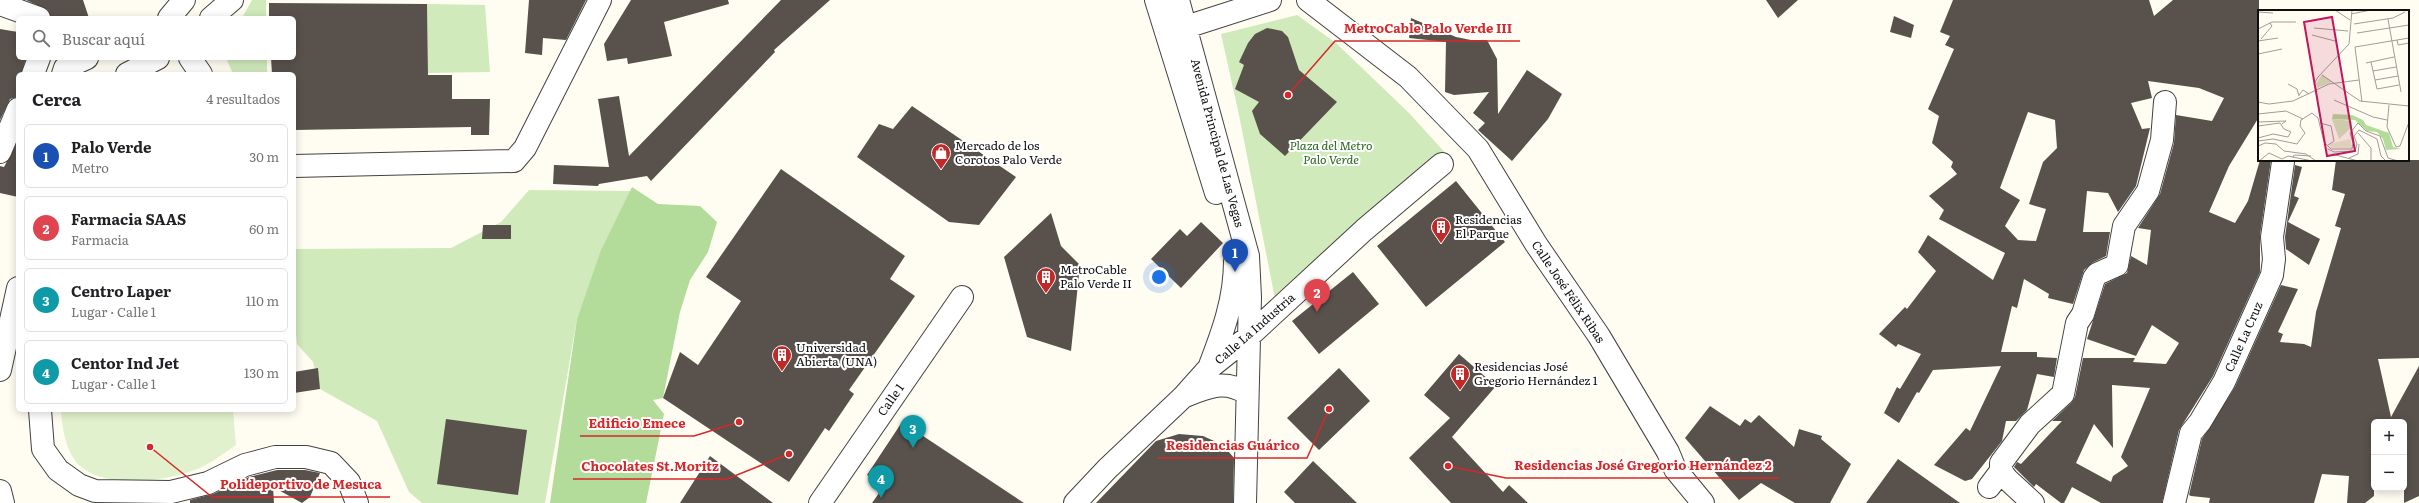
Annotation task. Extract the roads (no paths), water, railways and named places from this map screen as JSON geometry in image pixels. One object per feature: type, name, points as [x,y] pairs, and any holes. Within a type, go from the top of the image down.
[{"type":"street","points":[[171,16],[184,0]]},
{"type":"street","points":[[212,16],[232,0]]},
{"type":"street","points":[[296,166],[514,161],[525,148],[600,0]]},
{"type":"street","name":"Avenida Principal de Las Vegas","points":[[1178,0],[1248,256],[1250,296],[1247,338],[1245,503]]},
{"type":"street","points":[[1159,10],[1186,27],[1270,0]]},
{"type":"street","name":"Calle José Félix Ribas","points":[[1308,0],[1408,76],[1478,149],[1536,244],[1599,336],[1668,452],[1675,469],[1703,503]]},
{"type":"street","points":[[0,4],[33,16]]},
{"type":"street","name":"Avenida Principal de Las Vegas","points":[[1159,10],[1235,257],[1235,285],[1231,305],[1224,330],[1208,369]]},
{"type":"street","points":[[34,72],[38,60]]},
{"type":"street","points":[[64,72],[65,68],[82,60]]},
{"type":"street","points":[[131,72],[154,60]]},
{"type":"street","points":[[191,60],[200,72]]},
{"type":"street","points":[[2033,503],[2007,479],[1995,479],[2001,463],[2030,424],[2063,394],[2077,323],[2083,314],[2094,278],[2097,274],[2117,265],[2124,226],[2148,191],[2162,140],[2166,102]]},
{"type":"street","points":[[0,152],[16,114]]},
{"type":"street","name":"Calle La Cruz","points":[[2174,503],[2191,433],[2224,382],[2272,274],[2274,259],[2272,237],[2283,162]]},
{"type":"street","name":"Calle La Industria","points":[[1075,503],[1107,469],[1183,397],[1208,369],[1247,338],[1364,230],[1442,164]]},
{"type":"street","points":[[0,370],[16,297]]},
{"type":"street","name":"Calle 1","points":[[820,503],[962,297]]},
{"type":"street","name":"Calle La Industria","points":[[1183,397],[1216,385],[1236,386],[1246,393]]},
{"type":"street","points":[[40,412],[43,449],[58,470],[78,485],[95,491],[171,492],[208,483],[245,465],[275,457],[306,457],[331,463],[348,482],[357,503]]},
{"type":"street","points":[[0,491],[3,503]]},
{"type":"place","name":"MetroCable Palo Verde III","points":[[1288,95]]},
{"type":"place","name":"Mercado de los Corotos Palo Verde","points":[[941,170]]},
{"type":"place","name":"Residencias El Parque","points":[[1441,244]]},
{"type":"place","name":"Palo Verde","points":[[1235,272]]},
{"type":"place","name":"MetroCable Palo Verde II","points":[[1046,294]]},
{"type":"place","name":"Farmacia SAAS","points":[[1317,312]]},
{"type":"place","name":"Universidad Abierta (UNA)","points":[[782,372]]},
{"type":"place","name":"Residencias José Gregorio Hernández 1","points":[[1460,391]]},
{"type":"place","name":"Residencias Guárico","points":[[1329,409]]},
{"type":"place","name":"Edificio Emece","points":[[739,422]]},
{"type":"place","name":"Polideportivo de Mesuca","points":[[150,447]]},
{"type":"place","name":"Centro Laper","points":[[913,448]]},
{"type":"place","name":"Chocolates St.Moritz","points":[[789,454]]},
{"type":"place","name":"Residencias José Gregorio Hernández 2","points":[[1448,466]]},
{"type":"place","name":"Centor Ind Jet","points":[[881,498]]},
{"type":"park label","name":"Plaza del Metro Palo Verde","points":[[1331,153]]}]
